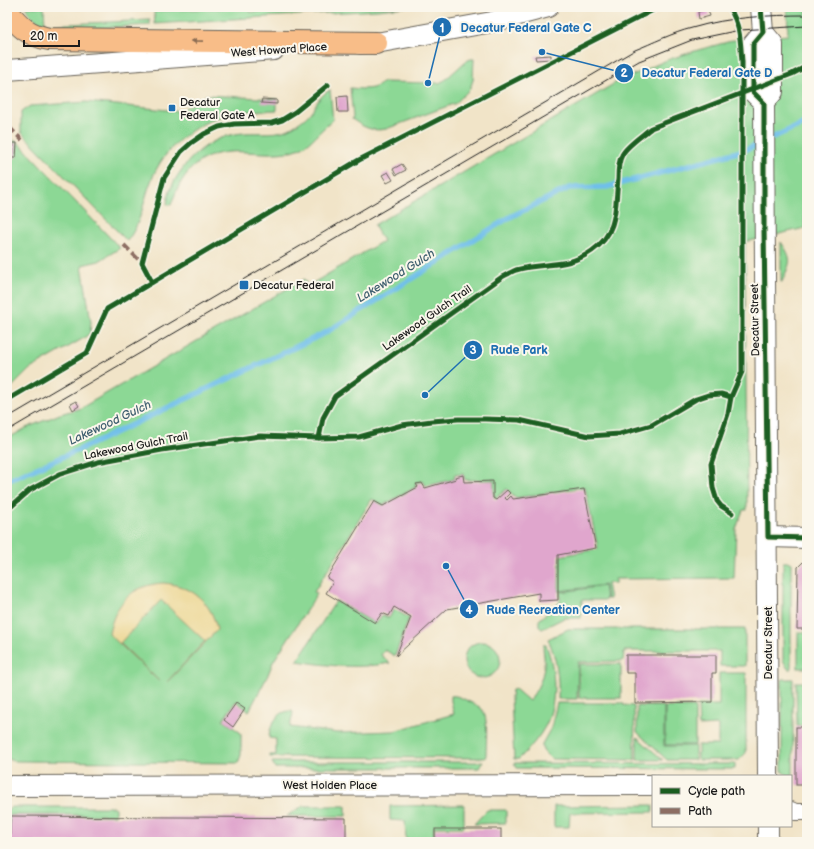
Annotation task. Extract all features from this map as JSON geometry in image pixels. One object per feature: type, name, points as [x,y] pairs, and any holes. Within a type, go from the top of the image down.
[{"type":"main road","points":[[7,11],[29,33],[38,37],[49,39],[376,43]]},
{"type":"street","name":"West Howard Place","points":[[7,70],[376,43],[492,22],[548,7]]},
{"type":"street","name":"Decatur Street","points":[[761,7],[763,32],[773,44],[773,92],[764,103],[768,537],[768,775]]},
{"type":"street","points":[[763,32],[752,44],[753,92],[764,103]]},
{"type":"street","points":[[768,537],[807,538]]},
{"type":"street","name":"West Holden Place","points":[[7,786],[652,785]]},
{"type":"street","points":[[792,810],[807,812]]},
{"type":"street","points":[[768,827],[768,842]]},
{"type":"green space","points":[[26,7],[44,7],[45,26],[31,16]]},
{"type":"green space","points":[[250,7],[250,12],[351,7],[405,7],[155,24],[154,11]]},
{"type":"green space","points":[[787,7],[807,7],[807,190],[804,192],[805,228],[745,242],[747,510],[743,510],[736,529],[734,578],[615,579],[616,583],[607,583],[610,599],[607,599],[605,585],[559,591],[560,556],[598,549],[585,487],[515,498],[507,489],[496,498],[494,497],[494,480],[465,480],[463,474],[454,475],[455,479],[426,486],[423,481],[415,483],[416,487],[383,505],[372,499],[314,592],[317,594],[273,662],[267,677],[249,711],[236,701],[223,720],[241,733],[241,755],[238,763],[15,761],[7,759],[7,439],[26,428],[60,414],[81,408],[304,279],[308,286],[383,241],[374,225],[617,82],[667,60],[698,50],[735,40],[788,35]]},
{"type":"green space","points":[[150,20],[150,25],[64,30],[55,30],[46,25]]},
{"type":"green space","points":[[474,59],[473,80],[470,89],[456,103],[381,130],[368,128],[352,119],[350,88],[372,88],[383,82],[439,83],[445,80],[466,61]]},
{"type":"green space","points":[[330,90],[333,120],[306,145],[286,152],[231,152],[207,157],[189,171],[182,180],[171,205],[167,204],[170,190],[184,166],[201,149],[233,134],[280,132],[291,128],[308,115],[320,98]]},
{"type":"green space","points":[[206,95],[277,99],[277,110],[248,111],[227,115],[199,126],[179,140],[163,158],[157,168],[136,227],[127,241],[21,132],[21,112],[30,106],[87,102],[177,111]]},
{"type":"green space","points":[[12,141],[17,141],[120,248],[99,261],[82,265],[91,322],[90,333],[84,338],[30,369],[7,392],[7,189]]},
{"type":"green space","points":[[781,242],[788,253],[789,258],[789,266],[782,282],[781,282]]},
{"type":"green space","points":[[783,562],[791,562],[791,669],[788,669],[783,660]]},
{"type":"green space","points":[[604,586],[606,600],[582,600],[581,618],[564,618],[542,629],[540,627],[539,620],[560,602],[560,592]]},
{"type":"green space","points":[[336,601],[376,624],[382,615],[389,618],[394,609],[409,618],[395,656],[385,650],[381,655],[390,663],[367,666],[344,666],[297,661]]},
{"type":"green space","points":[[568,629],[745,629],[745,666],[720,666],[720,651],[624,651],[623,661],[578,662],[577,699],[558,699],[557,669],[554,654],[548,639]]},
{"type":"green space","points":[[798,632],[807,632],[807,668],[798,668]]},
{"type":"green space","points":[[482,642],[492,645],[497,650],[500,660],[497,670],[492,675],[482,678],[472,675],[467,670],[464,660],[467,650],[472,645]]},
{"type":"green space","points":[[543,645],[546,645],[552,664],[554,685],[550,716],[534,743],[519,759],[514,759],[511,697],[512,690],[515,689],[529,701],[532,697],[542,675],[544,662]]},
{"type":"green space","points":[[579,664],[621,664],[621,698],[579,698]]},
{"type":"green space","points":[[719,673],[746,673],[746,753],[739,760],[698,760],[698,745],[718,745],[718,725],[699,726],[698,705],[719,705]]},
{"type":"green space","points":[[782,679],[793,679],[793,775],[788,775],[782,772]]},
{"type":"green space","points":[[796,682],[807,682],[807,726],[797,726]]},
{"type":"green space","points":[[451,696],[461,698],[482,709],[486,718],[487,738],[485,758],[270,757],[270,755],[276,755],[276,739],[269,738],[269,733],[275,720],[282,713],[287,711],[292,711],[293,713],[290,727],[338,733],[394,731],[454,714]]},
{"type":"green space","points":[[557,703],[623,703],[623,705],[634,706],[635,760],[551,759],[544,752],[542,744],[551,728]]},
{"type":"green space","points":[[637,706],[664,706],[664,746],[695,746],[695,760],[667,760],[637,732]]},
{"type":"green space","points":[[665,707],[695,707],[695,745],[665,745]]},
{"type":"green space","points":[[637,737],[663,760],[637,760]]},
{"type":"green space","points":[[272,762],[483,762],[479,768],[275,768]]},
{"type":"green space","points":[[514,763],[735,764],[735,769],[517,768]]},
{"type":"green space","points":[[464,805],[464,827],[434,827],[434,842],[406,842],[405,821],[390,820],[390,806]]},
{"type":"green space","points":[[652,805],[652,812],[570,813],[569,827],[554,827],[554,806]]},
{"type":"green space","points":[[303,806],[346,806],[346,816],[287,816]]},
{"type":"green space","points":[[11,807],[115,807],[115,815],[10,815],[10,842],[7,842],[7,811]]},
{"type":"green space","points":[[487,810],[506,810],[506,823],[474,824]]},
{"type":"sand","points":[[163,583],[183,587],[199,597],[210,611],[217,630],[167,682],[205,641],[161,600],[120,643],[160,682],[109,634],[116,613],[127,598],[142,587]]},
{"type":"building","points":[[708,9],[710,16],[699,19],[698,12]]},
{"type":"building","points":[[551,55],[551,59],[536,60],[535,56]]},
{"type":"building","points":[[347,96],[348,112],[338,112],[337,97]]},
{"type":"building","points":[[262,99],[277,100],[277,104],[261,103]]},
{"type":"building","points":[[13,143],[17,143],[16,158],[11,158]]},
{"type":"building","points":[[402,164],[406,170],[396,175],[393,169]]},
{"type":"building","points":[[388,172],[393,180],[387,183],[382,175]]},
{"type":"building","points":[[76,401],[79,406],[73,410],[70,404]]},
{"type":"building","points":[[463,475],[464,482],[493,481],[493,498],[496,500],[507,490],[510,493],[505,498],[507,500],[511,496],[513,499],[584,489],[596,548],[558,555],[558,600],[539,601],[539,593],[447,609],[396,656],[411,617],[394,607],[389,616],[382,613],[375,623],[326,593],[333,582],[327,578],[374,501],[383,506],[418,487],[416,484],[422,483],[425,488],[456,479],[455,477]]},
{"type":"building","points":[[804,561],[807,561],[807,629],[797,629],[798,567]]},
{"type":"building","points":[[626,655],[716,655],[716,673],[712,673],[712,702],[635,703],[635,673],[626,673]]},
{"type":"building","points":[[236,703],[245,709],[233,727],[224,720]]},
{"type":"building","points":[[796,727],[807,727],[807,785],[796,785]]},
{"type":"building","points":[[10,816],[346,818],[346,842],[10,842]]},
{"type":"building","points":[[435,829],[501,829],[501,842],[435,842]]},
{"type":"waterway","name":"Lakewood Gulch","points":[[767,140],[807,122]]},
{"type":"waterway","name":"Lakewood Gulch","points":[[7,481],[83,448],[325,333],[510,217],[569,188],[607,187],[745,150],[759,144]]},
{"type":"tram line","points":[[7,418],[635,50],[685,30],[720,21],[778,15],[807,15]]},
{"type":"tram line","points":[[7,431],[639,61],[692,40],[740,30],[807,26]]},
{"type":"marked path","points":[[9,127],[22,140]]},
{"type":"marked path","points":[[124,245],[142,263]]},
{"type":"cycle path","points":[[7,400],[87,353],[107,309],[359,160],[659,7]]},
{"type":"cycle path","points":[[729,7],[738,27],[742,62],[742,372],[731,397],[728,414],[711,464],[713,488],[717,501],[721,506],[732,513]]},
{"type":"cycle path","points":[[761,7],[763,32],[753,44],[753,92],[764,103],[768,537],[807,538]]},
{"type":"cycle path","name":"Lakewood Gulch Trail","points":[[319,438],[323,418],[335,396],[502,277],[516,270],[535,266],[564,263],[583,257],[600,244],[607,236],[614,219],[618,167],[621,158],[627,148],[651,128],[792,74],[807,66]]},
{"type":"cycle path","points":[[152,282],[142,263],[164,178],[181,152],[204,134],[219,127],[234,124],[272,123],[282,120],[295,112],[328,85]]},
{"type":"cycle path","name":"Lakewood Gulch Trail","points":[[7,510],[30,490],[60,474],[98,462],[162,450],[260,436],[319,438],[359,437],[402,425],[458,419],[519,420],[589,436],[620,434],[652,425],[696,399],[708,395],[721,394],[731,397]]},
{"type":"place","name":"Decatur Federal Gate D","points":[[542,52]]},
{"type":"place","name":"Decatur Federal Gate C","points":[[428,83]]},
{"type":"place","name":"Decatur Federal Gate A","points":[[172,108]]},
{"type":"place","name":"Decatur Federal","points":[[244,285]]},
{"type":"place","name":"Rude Park","points":[[425,395]]},
{"type":"place","name":"Rude Recreation Center","points":[[446,566]]}]
